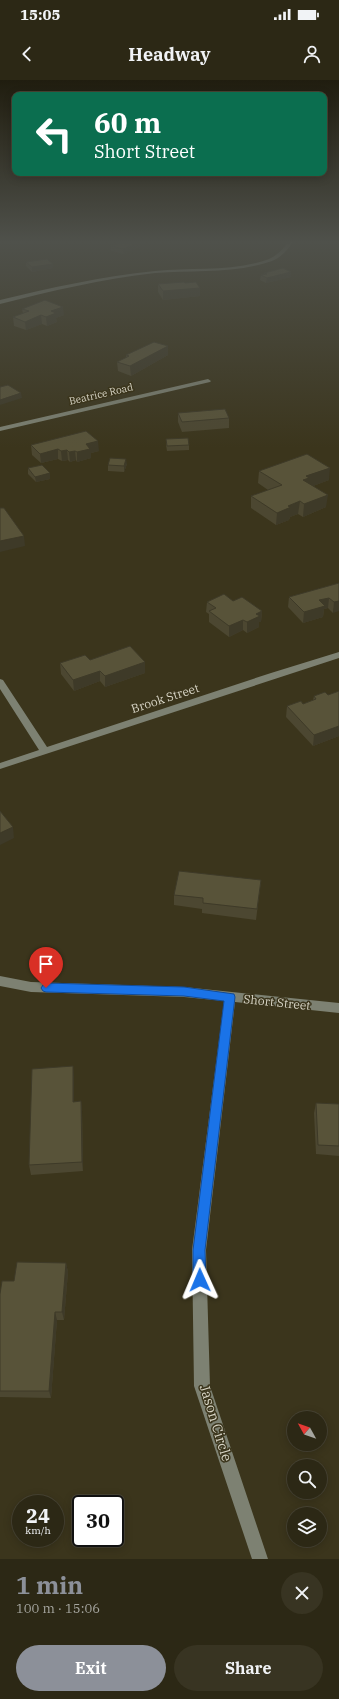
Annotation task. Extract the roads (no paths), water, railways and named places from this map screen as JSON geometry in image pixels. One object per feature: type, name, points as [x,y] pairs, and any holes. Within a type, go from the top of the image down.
[{"type":"street","name":"Beatrice Road","points":[[0,429],[208,381]]},
{"type":"street","name":"Brook Street","points":[[0,766],[267,677],[339,655]]},
{"type":"street","points":[[0,682],[45,751]]},
{"type":"street","name":"Short Street","points":[[0,981],[31,987],[184,992],[339,1008]]},
{"type":"street","name":"Jason Circle","points":[[230,997],[199,1250],[202,1386],[260,1559]]}]
